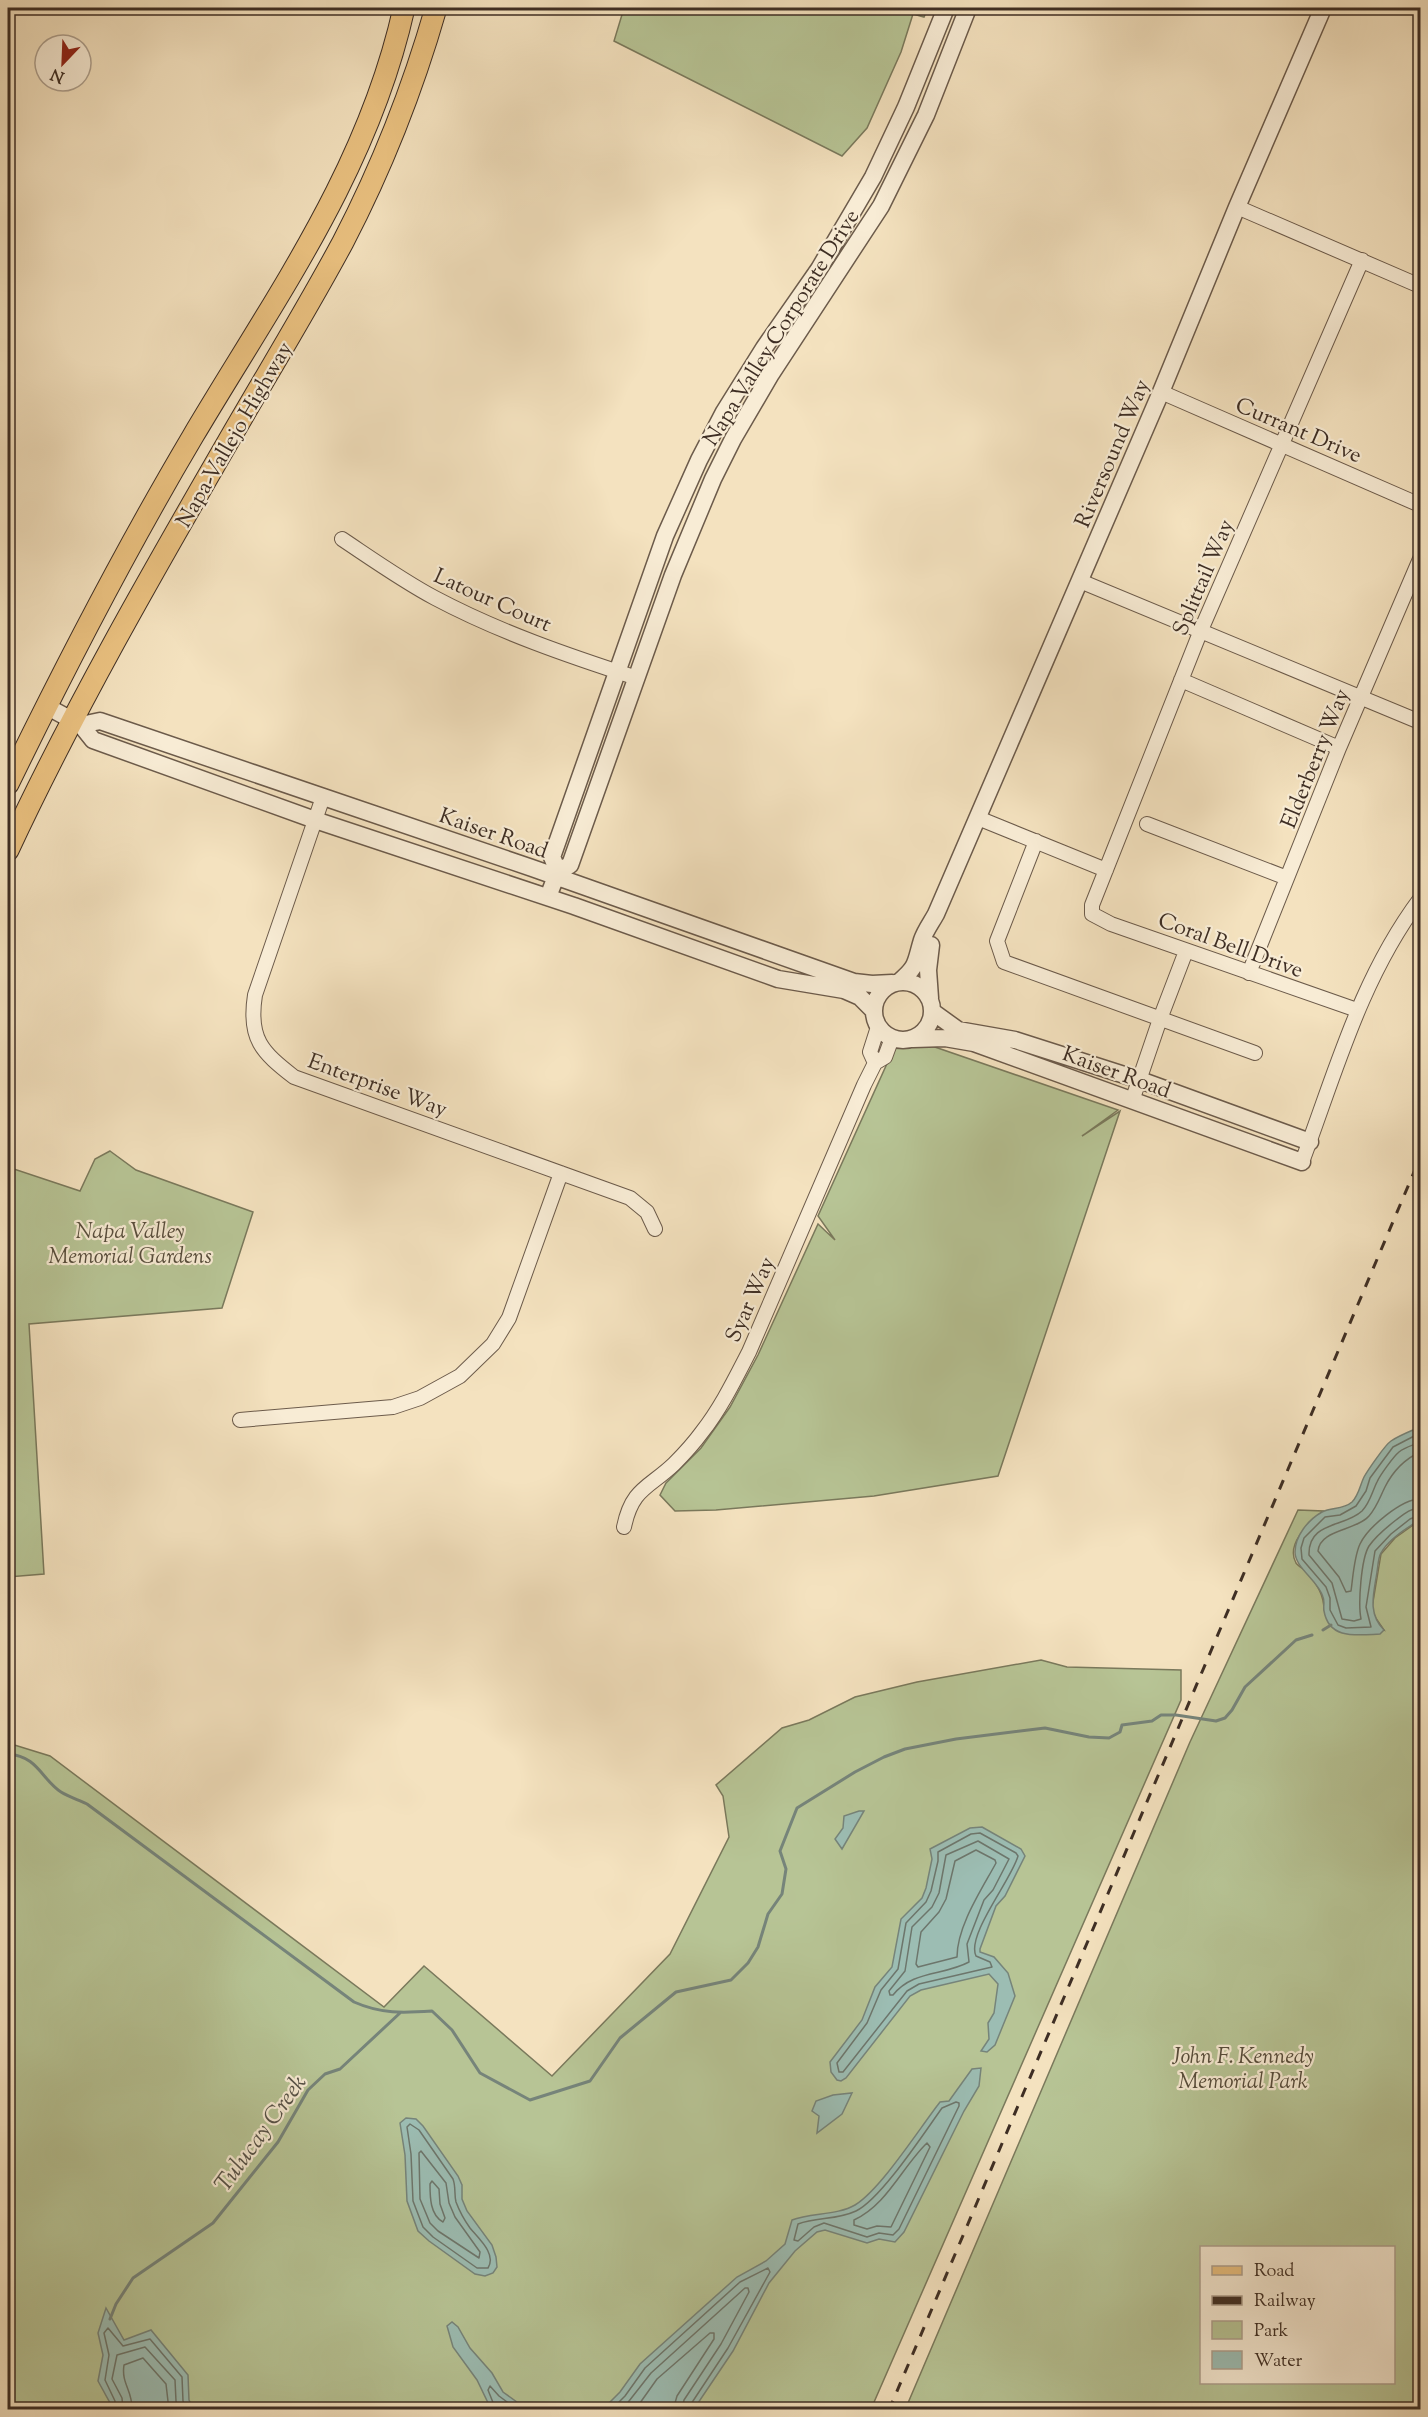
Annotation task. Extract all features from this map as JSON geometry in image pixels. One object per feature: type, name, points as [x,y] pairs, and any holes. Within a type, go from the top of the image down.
[{"type":"main road","name":"Napa-Vallejo Highway","points":[[8,784],[46,706],[155,501],[312,239],[346,176],[368,127],[385,78],[404,8]]},
{"type":"main road","name":"Napa-Vallejo Highway","points":[[8,850],[141,592],[343,240],[392,137],[436,8]]},
{"type":"street","name":"Napa Valley Corporate Drive","points":[[557,874],[552,857],[665,536],[714,431],[764,348],[819,269],[862,197],[906,107],[946,8]]},
{"type":"street","name":"Napa Valley Corporate Drive","points":[[548,897],[557,874],[570,865],[673,575],[713,479],[733,439],[771,374],[881,206],[926,115],[969,8]]},
{"type":"street","name":"Riversound Way","points":[[895,982],[910,972],[918,961],[922,939],[936,914],[978,818],[1323,8]]},
{"type":"street","points":[[862,197],[881,206]]},
{"type":"street","points":[[1237,207],[1420,286]]},
{"type":"street","name":"Splittail Way","points":[[1092,914],[1092,905],[1201,630],[1362,260]]},
{"type":"street","name":"Currant Drive","points":[[1161,392],[1420,505]]},
{"type":"street","name":"Latour Court","points":[[342,539],[409,583],[459,611],[509,632],[637,678]]},
{"type":"street","name":"Elderberry Way","points":[[1248,973],[1339,748],[1420,559]]},
{"type":"street","points":[[1080,581],[1420,722]]},
{"type":"street","points":[[1181,680],[1339,748]]},
{"type":"street","name":"Kaiser Road","points":[[46,706],[76,722],[93,740],[315,820],[548,897],[778,979],[844,990],[860,998],[873,1010]]},
{"type":"street","name":"Kaiser Road","points":[[76,722],[100,721],[532,868],[557,874],[854,982],[872,984],[895,982]]},
{"type":"street","name":"Enterprise Way","points":[[322,797],[255,995],[253,1023],[260,1045],[268,1056],[294,1077],[630,1198],[647,1212],[655,1229]]},
{"type":"street","points":[[978,818],[1106,870]]},
{"type":"street","points":[[1147,824],[1287,878]]},
{"type":"street","points":[[1036,841],[997,941],[1004,962],[1255,1053]]},
{"type":"street","points":[[1302,1162],[1357,1010],[1382,957],[1420,899]]},
{"type":"street","name":"Riversound Way","points":[[932,1005],[928,970],[936,914]]},
{"type":"street","name":"Coral Bell Drive","points":[[1092,914],[1111,924],[1357,1010]]},
{"type":"street","points":[[1132,1101],[1186,951]]},
{"type":"street","points":[[895,982],[917,985],[932,1005],[926,1030],[912,1039],[902,1040],[892,1038],[878,1027],[873,1010],[879,994],[895,982]]},
{"type":"street","name":"Kaiser Road","points":[[932,1005],[958,1030],[1015,1040],[1140,1080],[1310,1142]]},
{"type":"street","name":"Syar Way","points":[[875,1063],[870,1052],[878,1027]]},
{"type":"street","name":"Syar Way","points":[[624,1527],[628,1510],[635,1496],[674,1464],[692,1445],[717,1412],[731,1388],[750,1352],[841,1136],[875,1063],[885,1057],[892,1038]]},
{"type":"street","name":"Kaiser Road","points":[[912,1039],[945,1038],[974,1043],[1302,1162]]},
{"type":"street","points":[[240,1420],[393,1407],[426,1395],[460,1376],[494,1344],[509,1318],[561,1173]]},
{"type":"green space","points":[[624,8],[928,8],[924,17],[913,14],[901,52],[867,128],[842,156],[614,41]]},
{"type":"green space","points":[[900,1035],[1118,1110],[1082,1136],[1120,1111],[998,1476],[874,1496],[716,1510],[675,1511],[660,1495],[666,1483],[701,1448],[730,1407],[758,1355],[818,1224],[835,1240],[818,1216]]},
{"type":"green space","name":"Napa Valley Memorial Gardens","points":[[110,1151],[136,1170],[253,1212],[222,1308],[29,1324],[44,1574],[8,1577],[8,1167],[80,1191],[95,1159]]},
{"type":"green space","name":"John F. Kennedy Memorial Park","points":[[1298,1510],[1323,1511],[1301,1534],[1294,1548],[1294,1555],[1296,1563],[1317,1585],[1323,1599],[1324,1610],[1384,1630],[1372,1608],[1381,1554],[1395,1538],[1420,1520],[1420,2409],[905,2410],[1190,1742]]},
{"type":"green space","points":[[1041,1660],[1067,1667],[1181,1670],[1181,1700],[871,2409],[8,2409],[8,1743],[50,1756],[384,2007],[424,1966],[552,2076],[670,1954],[729,1837],[723,1796],[716,1785],[782,1728],[809,1720],[855,1697],[917,1682]]},
{"type":"water","points":[[1420,1427],[1420,1520],[1388,1543],[1379,1560],[1373,1602],[1375,1617],[1384,1630],[1380,1634],[1345,1634],[1332,1627],[1327,1620],[1324,1599],[1317,1585],[1296,1558],[1297,1540],[1307,1524],[1317,1515],[1352,1502],[1366,1474],[1388,1443]]},
{"type":"water","points":[[864,1811],[842,1849],[835,1839],[843,1828],[844,1816]]},
{"type":"water","points":[[982,1827],[1021,1849],[1025,1856],[1005,1896],[996,1906],[980,1949],[980,1952],[994,1957],[1008,1973],[1015,1996],[995,2045],[987,2052],[981,2051],[989,2039],[988,2023],[994,2013],[998,1984],[989,1974],[921,1990],[910,1996],[846,2078],[841,2081],[837,2080],[831,2072],[830,2062],[862,2020],[875,1987],[892,1967],[901,1919],[922,1898],[926,1888],[932,1859],[930,1849],[970,1828]]},
{"type":"water","points":[[981,2068],[979,2086],[964,2111],[904,2232],[895,2242],[879,2239],[867,2243],[825,2230],[817,2232],[795,2251],[769,2283],[733,2351],[694,2409],[491,2409],[477,2380],[453,2347],[447,2326],[452,2322],[458,2327],[470,2348],[492,2373],[503,2392],[517,2402],[563,2403],[576,2408],[605,2407],[620,2392],[640,2364],[737,2277],[766,2261],[785,2244],[792,2220],[848,2208],[865,2197],[888,2172],[940,2102],[949,2101],[972,2069]]},
{"type":"water","points":[[852,2093],[842,2114],[817,2133],[819,2116],[812,2111],[816,2101],[833,2095]]},
{"type":"water","points":[[406,2118],[416,2119],[423,2126],[458,2176],[462,2185],[462,2199],[467,2211],[492,2245],[497,2267],[493,2273],[485,2276],[475,2274],[418,2231],[407,2201],[405,2155],[400,2123]]},
{"type":"water","points":[[106,2308],[124,2340],[151,2330],[188,2375],[189,2400],[194,2409],[109,2409],[110,2403],[98,2381],[103,2355],[98,2333]]},
{"type":"waterway","points":[[1323,1630],[1331,1625]]},
{"type":"waterway","points":[[8,1754],[26,1759],[33,1764],[54,1787],[87,1804],[354,2002],[392,2012],[432,2011],[452,2030],[480,2073],[530,2100],[590,2081],[620,2038],[676,1992],[731,1980],[748,1963],[758,1947],[768,1914],[782,1894],[786,1869],[780,1851],[797,1808],[855,1772],[905,1749],[956,1739],[1045,1728],[1089,1737],[1109,1738],[1120,1732],[1122,1725],[1152,1721],[1161,1715],[1216,1721],[1225,1718],[1245,1687],[1296,1640],[1312,1635]]},
{"type":"waterway","name":"Tulucay Creek","points":[[110,2319],[116,2304],[133,2278],[213,2223],[278,2142],[308,2090],[325,2074],[340,2069],[400,2013]]},
{"type":"railway","points":[[889,2410],[1420,1158]]}]
